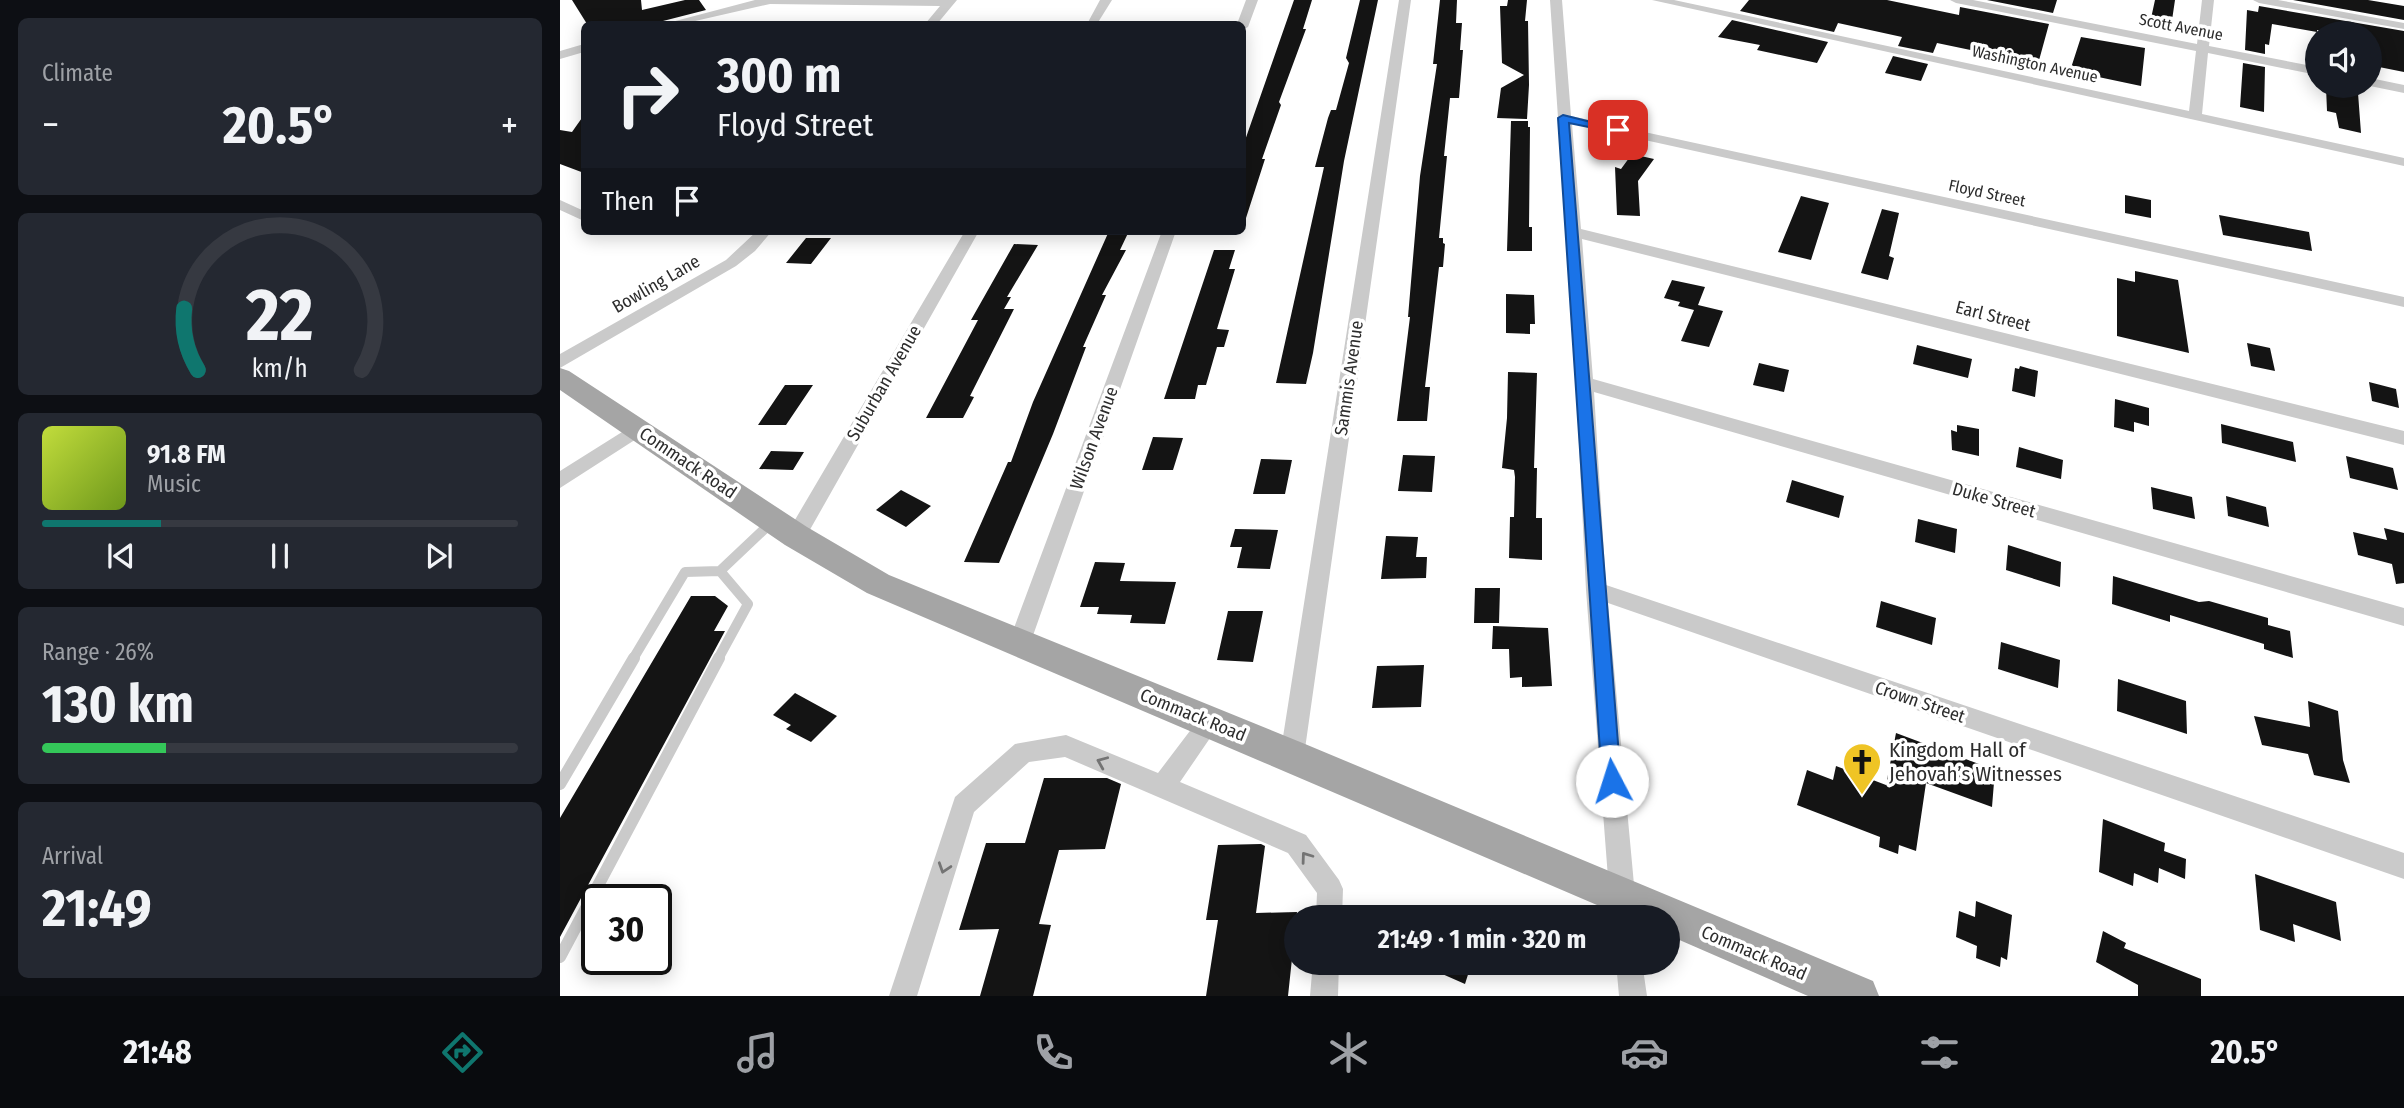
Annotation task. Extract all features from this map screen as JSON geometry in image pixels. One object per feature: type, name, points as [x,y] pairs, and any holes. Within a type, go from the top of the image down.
[{"type":"main road","name":"Commack Road","points":[[560,377],[785,528],[878,584],[1292,756],[1619,905]]},
{"type":"main road","name":"Commack Road","points":[[1680,929],[1858,996]]},
{"type":"street","points":[[1094,21],[1106,0]]},
{"type":"street","points":[[1244,21],[1252,0]]},
{"type":"street","name":"Sammis Avenue","points":[[1292,756],[1405,0]]},
{"type":"street","points":[[1556,0],[1585,383],[1596,590],[1623,905]]},
{"type":"street","name":"Washington Avenue","points":[[1658,0],[2404,162]]},
{"type":"street","name":"Scott Avenue","points":[[1956,0],[2305,69]]},
{"type":"street","points":[[2195,116],[2208,0]]},
{"type":"street","points":[[2259,0],[2404,26]]},
{"type":"street","points":[[682,21],[770,1],[950,1]]},
{"type":"street","points":[[933,21],[950,1]]},
{"type":"street","points":[[560,55],[581,49]]},
{"type":"street","points":[[2382,84],[2404,89]]},
{"type":"street","name":"Floyd Street","points":[[1563,118],[2404,302]]},
{"type":"street","points":[[560,204],[581,215]]},
{"type":"street","name":"Earl Street","points":[[1573,232],[2404,438]]},
{"type":"street","name":"Bowling Lane","points":[[560,362],[731,263],[761,235]]},
{"type":"street","name":"Suburban Avenue","points":[[785,528],[969,235]]},
{"type":"street","name":"Wilson Avenue","points":[[1019,644],[1168,235]]},
{"type":"street","name":"Duke Street","points":[[1585,383],[2404,617]]},
{"type":"street","points":[[560,481],[638,429]]},
{"type":"street","name":"Crown Street","points":[[1596,590],[2404,866]]},
{"type":"street","points":[[1162,787],[1210,722]]},
{"type":"street","points":[[903,996],[964,804],[1023,752],[1066,746],[1297,844],[1330,889],[1329,905]]},
{"type":"street","points":[[1324,996],[1325,975]]},
{"type":"street","points":[[1631,975],[1633,996]]},
{"type":"lane","points":[[560,784],[684,572],[720,571],[785,528]]},
{"type":"lane","points":[[560,957],[748,604],[720,571]]},
{"type":"building","points":[[572,0],[641,0],[642,10],[685,0],[699,0],[706,10],[663,21],[585,21]]},
{"type":"building","points":[[1294,0],[1312,0],[1303,29],[1306,29],[1279,102],[1281,105],[1262,159],[1265,159],[1246,218],[1246,138]]},
{"type":"building","points":[[1360,0],[1378,0],[1344,161],[1313,353],[1306,384],[1276,383],[1324,167],[1315,167],[1328,118],[1331,110],[1336,110],[1349,63],[1346,58]]},
{"type":"building","points":[[1440,0],[1457,0],[1456,23],[1462,23],[1460,50],[1463,50],[1459,98],[1450,98],[1444,156],[1447,156],[1439,238],[1443,238],[1445,244],[1443,267],[1439,267],[1425,387],[1430,387],[1427,421],[1397,421],[1410,317],[1420,176],[1437,64],[1433,64]]},
{"type":"building","points":[[1508,0],[1527,0],[1527,119],[1497,118],[1501,88],[1524,75],[1502,63],[1500,6],[1507,6]]},
{"type":"building","points":[[1749,0],[1887,0],[1959,15],[1960,7],[2049,24],[2038,64],[1937,43],[1933,53],[1898,46],[1902,37],[1838,23],[1834,32],[1740,11]]},
{"type":"building","points":[[1987,0],[2057,0],[2053,13]]},
{"type":"building","points":[[2155,0],[2175,0],[2171,27],[2150,23]]},
{"type":"building","points":[[2293,0],[2368,0],[2404,6],[2404,20]]},
{"type":"building","points":[[2259,6],[2346,21],[2305,21],[2305,30],[2272,24],[2269,45],[2265,44],[2265,54],[2245,50],[2247,10],[2258,12]]},
{"type":"building","points":[[1732,20],[1828,42],[1817,63],[1757,50],[1760,45],[1718,37]]},
{"type":"building","points":[[2382,27],[2404,31],[2404,72],[2382,68]]},
{"type":"building","points":[[2081,37],[2145,48],[2141,86],[2070,71]]},
{"type":"building","points":[[1893,56],[1928,64],[1921,81],[1885,73]]},
{"type":"building","points":[[2243,63],[2265,67],[2264,112],[2240,107]]},
{"type":"building","points":[[2326,98],[2358,98],[2361,133],[2339,128],[2336,113],[2327,111]]},
{"type":"building","points":[[581,119],[581,172],[560,164],[560,130],[572,132]]},
{"type":"building","points":[[1511,121],[1528,121],[1530,127],[1529,227],[1532,227],[1532,251],[1507,251]]},
{"type":"building","points":[[1632,154],[1654,159],[1638,181],[1640,216],[1617,215],[1615,167],[1621,169]]},
{"type":"building","points":[[2125,195],[2151,200],[2151,218],[2125,213]]},
{"type":"building","points":[[1801,196],[1829,203],[1811,260],[1778,252]]},
{"type":"building","points":[[1882,209],[1899,213],[1889,256],[1894,258],[1888,280],[1861,273]]},
{"type":"building","points":[[2219,215],[2309,232],[2312,251],[2223,235]]},
{"type":"building","points":[[1107,235],[1127,235],[1120,250],[1126,250],[1102,295],[1106,295],[1083,347],[1086,347],[1053,434],[999,563],[964,562],[1008,462],[1011,462],[1033,402]]},
{"type":"building","points":[[806,238],[831,238],[811,264],[786,263]]},
{"type":"building","points":[[1014,244],[1038,245],[1007,297],[1011,297],[1004,309],[1014,309],[970,396],[974,397],[963,418],[926,418],[978,320],[971,320]]},
{"type":"building","points":[[1214,250],[1235,250],[1229,269],[1235,269],[1217,329],[1229,330],[1224,347],[1217,347],[1206,385],[1198,385],[1195,399],[1164,399]]},
{"type":"building","points":[[2135,271],[2178,280],[2189,353],[2117,336],[2117,278],[2135,282]]},
{"type":"building","points":[[1672,280],[1705,287],[1698,305],[1723,311],[1709,347],[1681,341],[1694,310],[1678,306],[1680,302],[1664,298]]},
{"type":"building","points":[[1506,294],[1534,295],[1535,324],[1530,324],[1530,334],[1506,333]]},
{"type":"building","points":[[2247,343],[2270,348],[2275,371],[2251,366]]},
{"type":"building","points":[[1917,345],[1972,359],[1968,378],[1913,364]]},
{"type":"building","points":[[1759,363],[1789,370],[1784,392],[1753,385]]},
{"type":"building","points":[[2020,366],[2038,371],[2035,397],[2012,391],[2015,368],[2019,369]]},
{"type":"building","points":[[1508,372],[1537,373],[1534,468],[1537,468],[1536,518],[1542,518],[1542,560],[1509,558],[1515,477],[1514,470],[1502,468]]},
{"type":"building","points":[[2369,382],[2396,389],[2399,408],[2372,401]]},
{"type":"building","points":[[785,385],[813,385],[786,425],[758,425]]},
{"type":"building","points":[[2115,399],[2149,408],[2149,426],[2134,422],[2134,432],[2114,427]]},
{"type":"building","points":[[2221,424],[2293,442],[2296,462],[2222,443]]},
{"type":"building","points":[[1957,425],[1979,429],[1979,456],[1952,450],[1951,430],[1957,432]]},
{"type":"building","points":[[1153,437],[1183,438],[1173,470],[1142,470]]},
{"type":"building","points":[[2019,447],[2063,460],[2061,479],[2016,467]]},
{"type":"building","points":[[771,451],[804,452],[793,470],[759,469]]},
{"type":"building","points":[[1403,455],[1435,456],[1432,492],[1398,491]]},
{"type":"building","points":[[2346,456],[2393,468],[2398,490],[2350,478]]},
{"type":"building","points":[[1261,459],[1292,460],[1285,494],[1253,494]]},
{"type":"building","points":[[1792,480],[1844,496],[1839,518],[1786,502]]},
{"type":"building","points":[[2151,487],[2192,497],[2195,519],[2153,509]]},
{"type":"building","points":[[901,490],[931,506],[906,527],[876,510]]},
{"type":"building","points":[[2226,496],[2266,507],[2269,527],[2228,516]]},
{"type":"building","points":[[1918,519],[1957,529],[1955,553],[1915,542]]},
{"type":"building","points":[[2384,528],[2404,533],[2404,583],[2396,584],[2392,564],[2358,555],[2353,532],[2387,540]]},
{"type":"building","points":[[1235,529],[1278,530],[1270,569],[1237,568],[1242,547],[1230,547]]},
{"type":"building","points":[[1386,536],[1418,537],[1416,557],[1427,557],[1426,578],[1381,579]]},
{"type":"building","points":[[2008,545],[2061,562],[2060,587],[2006,570]]},
{"type":"building","points":[[1095,562],[1125,563],[1120,581],[1176,582],[1165,624],[1130,623],[1132,615],[1097,614],[1099,607],[1080,607]]},
{"type":"building","points":[[2113,576],[2199,602],[2209,601],[2268,618],[2268,625],[2290,631],[2293,658],[2264,649],[2264,644],[2170,615],[2170,622],[2112,604]]},
{"type":"building","points":[[1475,588],[1500,588],[1499,623],[1474,623]]},
{"type":"building","points":[[691,596],[715,596],[728,606],[714,631],[725,631],[589,884],[581,884],[581,898],[560,937],[560,818]]},
{"type":"building","points":[[1881,601],[1936,618],[1932,645],[1876,627]]},
{"type":"building","points":[[1228,611],[1263,611],[1253,662],[1217,660]]},
{"type":"building","points":[[1493,626],[1548,628],[1552,686],[1522,687],[1522,677],[1510,678],[1509,649],[1492,649]]},
{"type":"building","points":[[2001,642],[2060,660],[2058,688],[1998,669]]},
{"type":"building","points":[[1424,665],[1421,707],[1372,708],[1377,666]]},
{"type":"building","points":[[2118,679],[2186,701],[2187,734],[2117,711]]},
{"type":"building","points":[[795,693],[837,716],[811,742],[786,729],[791,725],[773,715]]},
{"type":"building","points":[[2308,701],[2338,711],[2343,760],[2350,783],[2314,775],[2308,754],[2262,745],[2254,716],[2310,727]]},
{"type":"building","name":"Kingdom Hall of Jehovah’s Witnesses","points":[[1896,733],[1995,770],[1992,807],[1926,783],[1916,851],[1899,845],[1898,854],[1879,847],[1880,837],[1797,805],[1807,770],[1833,780],[1836,766],[1886,785]]},
{"type":"building","points":[[1044,778],[1107,778],[1121,784],[1105,849],[1059,850],[1039,924],[1051,925],[1033,996],[980,996],[999,929],[959,930],[986,843],[1025,843]]},
{"type":"building","points":[[2103,819],[2165,843],[2164,851],[2186,859],[2185,879],[2159,868],[2158,883],[2134,873],[2133,886],[2099,872]]},
{"type":"building","points":[[1218,845],[1265,846],[1256,913],[1284,912],[1284,975],[1290,975],[1288,996],[1206,996],[1218,920],[1206,920]]},
{"type":"building","points":[[2255,874],[2336,902],[2341,941],[2293,924],[2295,942],[2260,930]]},
{"type":"building","points":[[1976,901],[2012,915],[2007,960],[2001,957],[2000,967],[1976,958],[1977,946],[1956,937],[1959,911],[1975,917]]},
{"type":"building","points":[[2103,931],[2126,943],[2124,948],[2201,979],[2201,996],[2138,996],[2138,985],[2096,962]]},
{"type":"building","points":[[1445,975],[1468,975],[1465,984]]},
{"type":"place","name":"Kingdom Hall of Jehovah’s Witnesses","points":[[1862,796]]},
{"type":"route","points":[[1612,781],[1596,590],[1585,383],[1563,118],[1618,130]]}]
